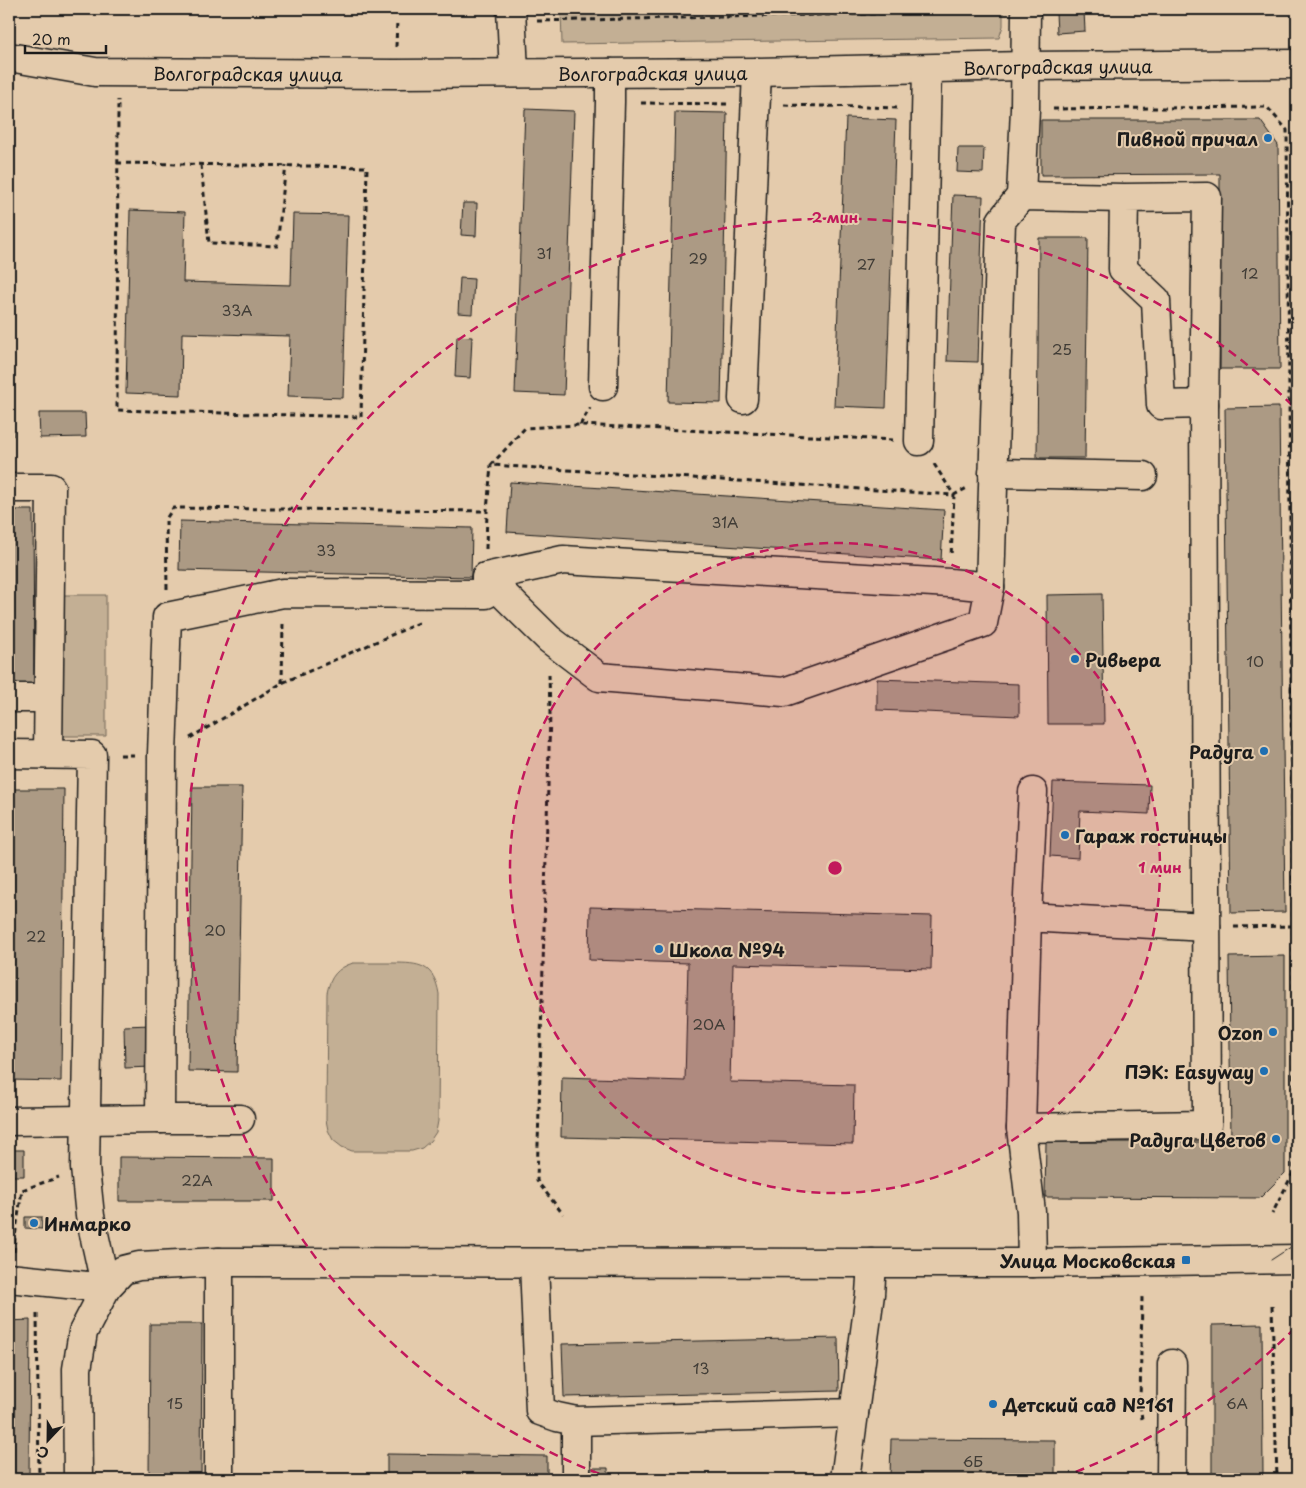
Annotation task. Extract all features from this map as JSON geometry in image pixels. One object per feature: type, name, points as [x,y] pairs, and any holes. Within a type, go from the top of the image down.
[{"type":"street","points":[[486,577],[549,639],[599,677],[784,692],[983,623],[990,588],[1001,221],[1020,196],[1026,10]]},
{"type":"street","points":[[512,15],[514,73]]},
{"type":"street","name":"Волгоградская улица","points":[[9,57],[96,72],[396,74],[757,72],[1025,66],[1297,64]]},
{"type":"street","points":[[919,441],[927,69]]},
{"type":"street","points":[[743,399],[757,72]]},
{"type":"street","points":[[603,386],[610,73]]},
{"type":"street","points":[[1020,196],[1207,197],[1204,404],[1207,1125],[1021,1128]]},
{"type":"street","points":[[1124,198],[1123,269],[1156,300],[1161,405],[1204,404]]},
{"type":"street","points":[[994,473],[1144,476]]},
{"type":"street","points":[[9,488],[51,488],[48,754]]},
{"type":"street","points":[[486,577],[563,560],[950,583],[990,588]]},
{"type":"street","points":[[160,1119],[162,754],[167,617],[283,593],[486,594],[486,577]]},
{"type":"street","points":[[9,698],[48,698]]},
{"type":"street","points":[[9,754],[92,755],[85,1168],[90,1216],[106,1288]]},
{"type":"street","points":[[1032,1263],[1032,1212],[1021,1128],[1027,917],[1033,792]]},
{"type":"street","points":[[1027,917],[1206,927]]},
{"type":"street","points":[[9,1121],[240,1119]]},
{"type":"street","points":[[78,1479],[77,1369],[83,1332],[106,1288],[123,1270],[139,1266],[220,1262],[1032,1263],[1284,1259]]},
{"type":"street","points":[[219,1479],[220,1262]]},
{"type":"street","points":[[534,1263],[540,1411],[576,1421],[854,1413]]},
{"type":"street","points":[[845,1479],[870,1294],[872,1263]]},
{"type":"street","points":[[9,1278],[106,1288]]},
{"type":"street","points":[[1171,1479],[1172,1364]]},
{"type":"street","points":[[576,1421],[576,1479]]},
{"type":"path","points":[[512,15],[1026,10]]},
{"type":"path","points":[[117,163],[367,166],[361,417],[117,410],[117,163],[118,96]]},
{"type":"path","points":[[1024,109],[1267,107],[1287,130],[1294,1171],[1272,1214]]},
{"type":"path","points":[[201,164],[209,243],[276,246],[286,165]]},
{"type":"path","points":[[486,577],[487,510],[491,466],[525,428],[580,425],[919,441],[954,495],[950,583]]},
{"type":"path","points":[[491,466],[954,495],[994,473]]},
{"type":"path","points":[[167,617],[166,518],[173,508],[487,510]]},
{"type":"path","points":[[282,683],[283,593]]},
{"type":"path","points":[[92,755],[162,754],[282,683],[424,621]]},
{"type":"path","points":[[550,713],[537,1181],[563,1214]]},
{"type":"path","points":[[1206,927],[1293,926]]},
{"type":"path","points":[[9,1238],[15,1237],[22,1190],[85,1168]]},
{"type":"path","points":[[1141,1340],[1142,1297]]},
{"type":"path","points":[[1272,1306],[1277,1479]]},
{"type":"path","points":[[38,1314],[39,1479]]},
{"type":"shaded area","points":[[561,9],[1003,9],[1003,26],[999,38],[562,44]]},
{"type":"shaded area","points":[[61,595],[106,595],[106,736],[59,736]]},
{"type":"shaded area","points":[[353,963],[402,963],[418,965],[429,971],[437,984],[439,994],[438,1121],[436,1132],[422,1148],[412,1151],[352,1151],[342,1147],[333,1140],[328,1130],[326,1120],[327,993],[330,982],[335,974]]},
{"type":"building","points":[[1084,11],[1085,31],[1057,33],[1056,13]]},
{"type":"building","points":[[525,109],[574,111],[564,395],[515,393]]},
{"type":"building","points":[[675,112],[727,113],[721,403],[668,402]]},
{"type":"building","points":[[846,118],[896,120],[886,408],[834,406]]},
{"type":"building","points":[[1041,120],[1260,120],[1278,145],[1280,369],[1220,369],[1220,174],[1041,175]]},
{"type":"building","points":[[958,148],[984,148],[983,173],[957,172]]},
{"type":"building","points":[[953,195],[983,196],[978,362],[947,361]]},
{"type":"building","points":[[463,203],[477,203],[476,236],[461,235]]},
{"type":"building","points":[[130,210],[185,212],[183,282],[291,285],[293,214],[348,215],[343,398],[288,396],[290,336],[182,333],[181,395],[126,393]]},
{"type":"building","points":[[1039,238],[1088,238],[1085,458],[1037,458]]},
{"type":"building","points":[[460,278],[474,279],[472,314],[458,313]]},
{"type":"building","points":[[457,336],[472,337],[470,378],[455,377]]},
{"type":"building","points":[[1279,407],[1285,912],[1231,913],[1225,408]]},
{"type":"building","points":[[9,411],[13,411],[13,436],[9,436]]},
{"type":"building","points":[[39,413],[85,413],[86,437],[40,438]]},
{"type":"building","points":[[510,482],[944,510],[941,560],[507,532]]},
{"type":"building","points":[[9,510],[33,510],[34,686],[9,686]]},
{"type":"building","points":[[180,521],[472,528],[471,577],[179,570]]},
{"type":"building","name":"Ривьера","points":[[1102,594],[1104,724],[1048,724],[1047,595]]},
{"type":"building","points":[[877,679],[1019,684],[1019,716],[877,710]]},
{"type":"building","name":"Гараж гостинцы","points":[[1053,782],[1150,785],[1149,814],[1080,811],[1078,858],[1050,856]]},
{"type":"building","points":[[192,787],[242,787],[237,1072],[188,1071]]},
{"type":"building","points":[[9,789],[64,789],[61,1081],[9,1080]]},
{"type":"building","points":[[590,907],[932,916],[931,969],[733,964],[730,1082],[854,1085],[853,1144],[561,1137],[562,1077],[685,1081],[688,963],[589,960]]},
{"type":"building","points":[[1285,956],[1285,1173],[1260,1198],[1045,1197],[1046,1142],[1231,1142],[1229,957]]},
{"type":"building","points":[[151,1025],[153,1067],[125,1068],[124,1026]]},
{"type":"building","points":[[9,1150],[24,1150],[24,1176],[9,1176]]},
{"type":"building","points":[[119,1157],[274,1158],[274,1201],[119,1201]]},
{"type":"building","name":"Инмарко","points":[[25,1217],[42,1217],[42,1229],[25,1228]]},
{"type":"building","points":[[30,1320],[29,1479],[9,1479],[9,1321]]},
{"type":"building","points":[[150,1324],[202,1324],[201,1479],[149,1479]]},
{"type":"building","points":[[1262,1324],[1263,1479],[1212,1479],[1212,1325]]},
{"type":"building","points":[[838,1338],[839,1391],[564,1397],[562,1344]]},
{"type":"building","points":[[891,1439],[1055,1440],[1055,1479],[890,1479]]},
{"type":"building","points":[[387,1454],[547,1456],[547,1479],[387,1479]]},
{"type":"building","points":[[587,1468],[608,1468],[608,1479],[586,1479]]},
{"type":"tram line","points":[[1271,1260],[1297,1243]]},
{"type":"place","name":"Пивной причал","points":[[1268,138]]},
{"type":"place","name":"Ривьера","points":[[1075,659]]},
{"type":"place","name":"Радуга","points":[[1264,751]]},
{"type":"place","name":"Гараж гостинцы","points":[[1065,835]]},
{"type":"place","name":"Школа №94","points":[[659,949]]},
{"type":"place","name":"Ozon","points":[[1273,1032]]},
{"type":"place","name":"ПЭК: Easyway","points":[[1264,1071]]},
{"type":"place","name":"Радуга Цветов","points":[[1276,1139]]},
{"type":"place","name":"Инмарко","points":[[34,1223]]},
{"type":"place","name":"Улица Московская","points":[[1186,1260]]},
{"type":"place","name":"Детский сад №161","points":[[993,1404]]}]
